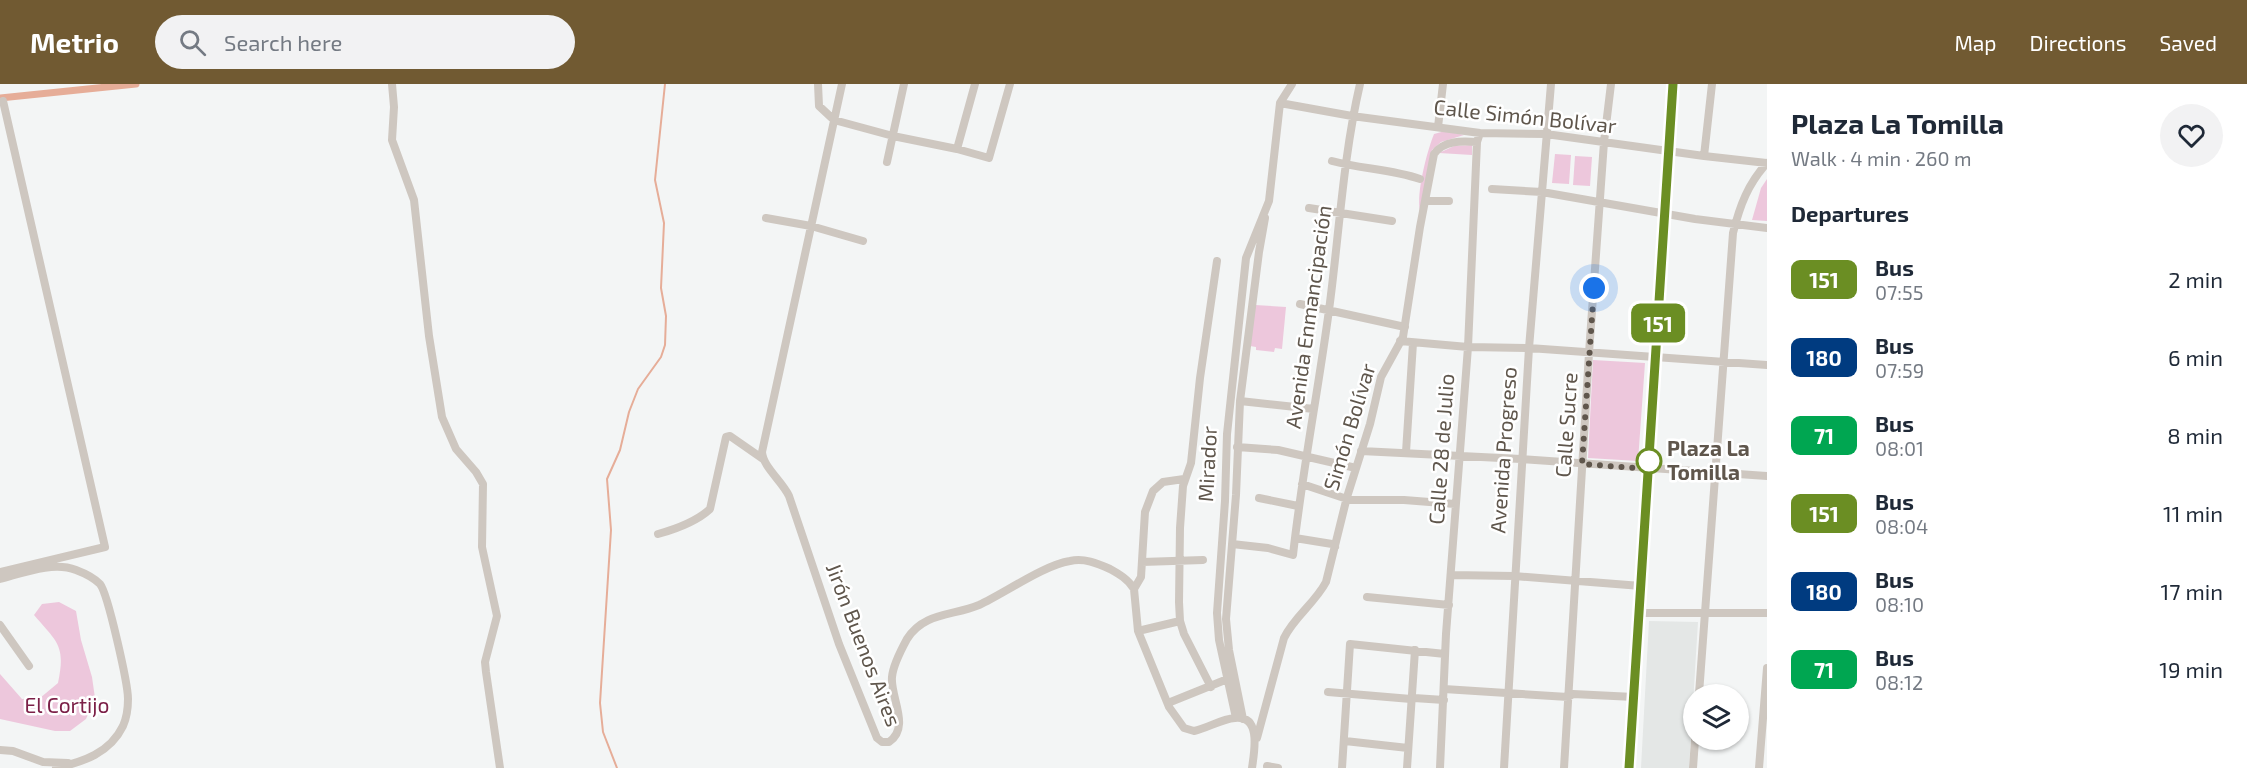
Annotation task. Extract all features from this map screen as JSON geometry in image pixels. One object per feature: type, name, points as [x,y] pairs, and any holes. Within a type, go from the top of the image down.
[{"type":"main road","points":[[1629,768],[1673,84]]},
{"type":"street","points":[[392,84],[394,107],[392,140],[414,200],[429,336],[442,417],[456,449],[477,472],[483,484],[482,547],[497,616],[487,653],[486,672],[500,768]]},
{"type":"street","points":[[818,84],[819,106],[834,120],[989,158],[1010,84]]},
{"type":"street","points":[[763,459],[762,447],[842,84]]},
{"type":"street","points":[[887,162],[904,84]]},
{"type":"street","points":[[957,149],[975,84]]},
{"type":"street","name":"Mirador","points":[[1231,678],[1226,626],[1240,400],[1265,214],[1271,189],[1280,103],[1292,84]]},
{"type":"street","name":"Avenida Enmancipación","points":[[1232,544],[1268,548],[1293,555],[1298,506],[1308,458],[1329,310],[1352,116],[1360,84]]},
{"type":"street","points":[[1438,127],[1443,84]]},
{"type":"street","name":"Avenida Progreso","points":[[1504,768],[1521,459],[1551,84]]},
{"type":"street","name":"Calle Sucre","points":[[1564,768],[1589,353],[1604,142],[1611,84]]},
{"type":"street","points":[[1704,156],[1712,84]]},
{"type":"street","points":[[0,572],[105,547],[3,102]]},
{"type":"street","name":"Calle Simón Bolívar","points":[[1280,103],[1352,116],[1480,133],[1546,134],[1767,163]]},
{"type":"street","name":"Calle 28 de Julio","points":[[1440,768],[1445,654],[1468,347],[1480,133]]},
{"type":"street","name":"Simón Bolívar","points":[[1255,743],[1284,638],[1292,624],[1319,594],[1326,582],[1381,377],[1405,327],[1425,201],[1437,150],[1454,142],[1478,142]]},
{"type":"street","points":[[1332,161],[1402,173],[1420,179]]},
{"type":"street","points":[[1700,684],[1735,225],[1750,183],[1767,163]]},
{"type":"street","points":[[1492,189],[1542,192],[1735,225],[1767,228]]},
{"type":"street","points":[[1425,201],[1449,201]]},
{"type":"street","points":[[1309,208],[1392,220]]},
{"type":"street","name":"Mirador","points":[[1240,718],[1219,640],[1217,613],[1228,424],[1246,258],[1265,214]]},
{"type":"street","points":[[766,218],[811,226],[862,241]]},
{"type":"street","points":[[1211,687],[1193,656],[1180,621],[1179,560],[1184,479],[1191,463],[1200,378],[1217,261]]},
{"type":"street","points":[[1300,304],[1405,327]]},
{"type":"street","points":[[1400,341],[1767,366]]},
{"type":"street","points":[[1406,452],[1413,343]]},
{"type":"street","points":[[1240,400],[1314,409]]},
{"type":"street","points":[[658,534],[671,531],[701,517],[710,509],[726,437],[730,436],[763,459]]},
{"type":"street","points":[[1237,447],[1278,450],[1356,468]]},
{"type":"street","points":[[1361,451],[1459,455],[1767,476]]},
{"type":"street","name":"Jirón Buenos Aires","points":[[763,459],[789,496],[839,645],[878,738],[882,742],[893,740],[898,725],[898,710],[891,683],[892,673],[909,637],[923,621],[978,605],[1054,566],[1070,561],[1088,561],[1101,565],[1127,580],[1134,589]]},
{"type":"street","points":[[1184,479],[1163,482],[1153,491],[1144,512],[1141,577],[1134,589],[1138,631],[1167,703],[1178,721],[1191,731],[1240,718],[1254,729],[1252,768]]},
{"type":"street","points":[[1302,484],[1347,497],[1350,500],[1404,500],[1455,504]]},
{"type":"street","points":[[1259,498],[1298,506]]},
{"type":"street","points":[[1295,538],[1332,544],[1335,547]]},
{"type":"street","points":[[1142,562],[1203,560]]},
{"type":"street","points":[[0,579],[34,570],[63,567],[90,577],[100,585],[107,600],[128,697],[128,714],[116,737],[103,750],[78,763],[56,768]]},
{"type":"street","points":[[1451,575],[1514,576],[1641,586]]},
{"type":"street","points":[[1367,597],[1449,604]]},
{"type":"street","points":[[1640,613],[1767,613]]},
{"type":"street","points":[[1138,631],[1180,621]]},
{"type":"street","points":[[0,625],[29,666]]},
{"type":"street","points":[[1342,768],[1350,644],[1445,654]]},
{"type":"street","points":[[1407,768],[1415,650]]},
{"type":"street","points":[[1759,768],[1767,668]]},
{"type":"street","points":[[1167,703],[1231,678]]},
{"type":"street","points":[[1444,689],[1568,697],[1573,694],[1634,698]]},
{"type":"street","points":[[1328,692],[1444,700]]},
{"type":"street","points":[[1345,741],[1408,748]]},
{"type":"street","points":[[0,750],[12,751],[43,762],[78,763]]},
{"type":"street","points":[[1693,768],[1694,750]]},
{"type":"street","points":[[1267,766],[1278,768]]},
{"type":"shaded area","points":[[1649,621],[1698,622],[1694,684],[1683,684],[1683,750],[1690,750],[1689,768],[1641,768]]},
{"type":"green space","points":[[1445,131],[1464,135],[1441,142],[1432,150],[1420,211],[1421,184],[1428,151],[1434,134]]},
{"type":"green space","points":[[1472,145],[1472,155],[1439,153],[1454,146]]},
{"type":"green space","points":[[1555,154],[1571,155],[1569,184],[1552,183]]},
{"type":"green space","points":[[1575,156],[1592,157],[1590,186],[1573,185]]},
{"type":"green space","points":[[1767,179],[1767,221],[1752,220],[1761,188]]},
{"type":"green space","points":[[1255,305],[1286,307],[1282,349],[1275,348],[1274,352],[1256,350],[1256,347],[1250,346]]},
{"type":"green space","points":[[1593,360],[1645,363],[1638,461],[1588,458]]},
{"type":"green space","name":"El Cortijo","points":[[59,602],[76,611],[81,640],[92,677],[95,698],[86,719],[70,731],[55,731],[0,719],[0,674],[22,699],[40,698],[58,683],[61,660],[58,645],[34,615],[42,604]]},
{"type":"waterway","points":[[0,98],[136,84]]},
{"type":"waterway","points":[[617,768],[603,732],[600,703],[611,530],[607,479],[620,450],[629,412],[638,389],[661,357],[665,345],[666,316],[661,288],[664,223],[655,180],[665,84]]},
{"type":"bus line","name":"151","points":[[1629,768],[1673,84]]},
{"type":"place","name":"Plaza La Tomilla","points":[[1649,461]]},
{"type":"route","points":[[1594,288],[1582,464],[1648,469],[1649,461]]}]
